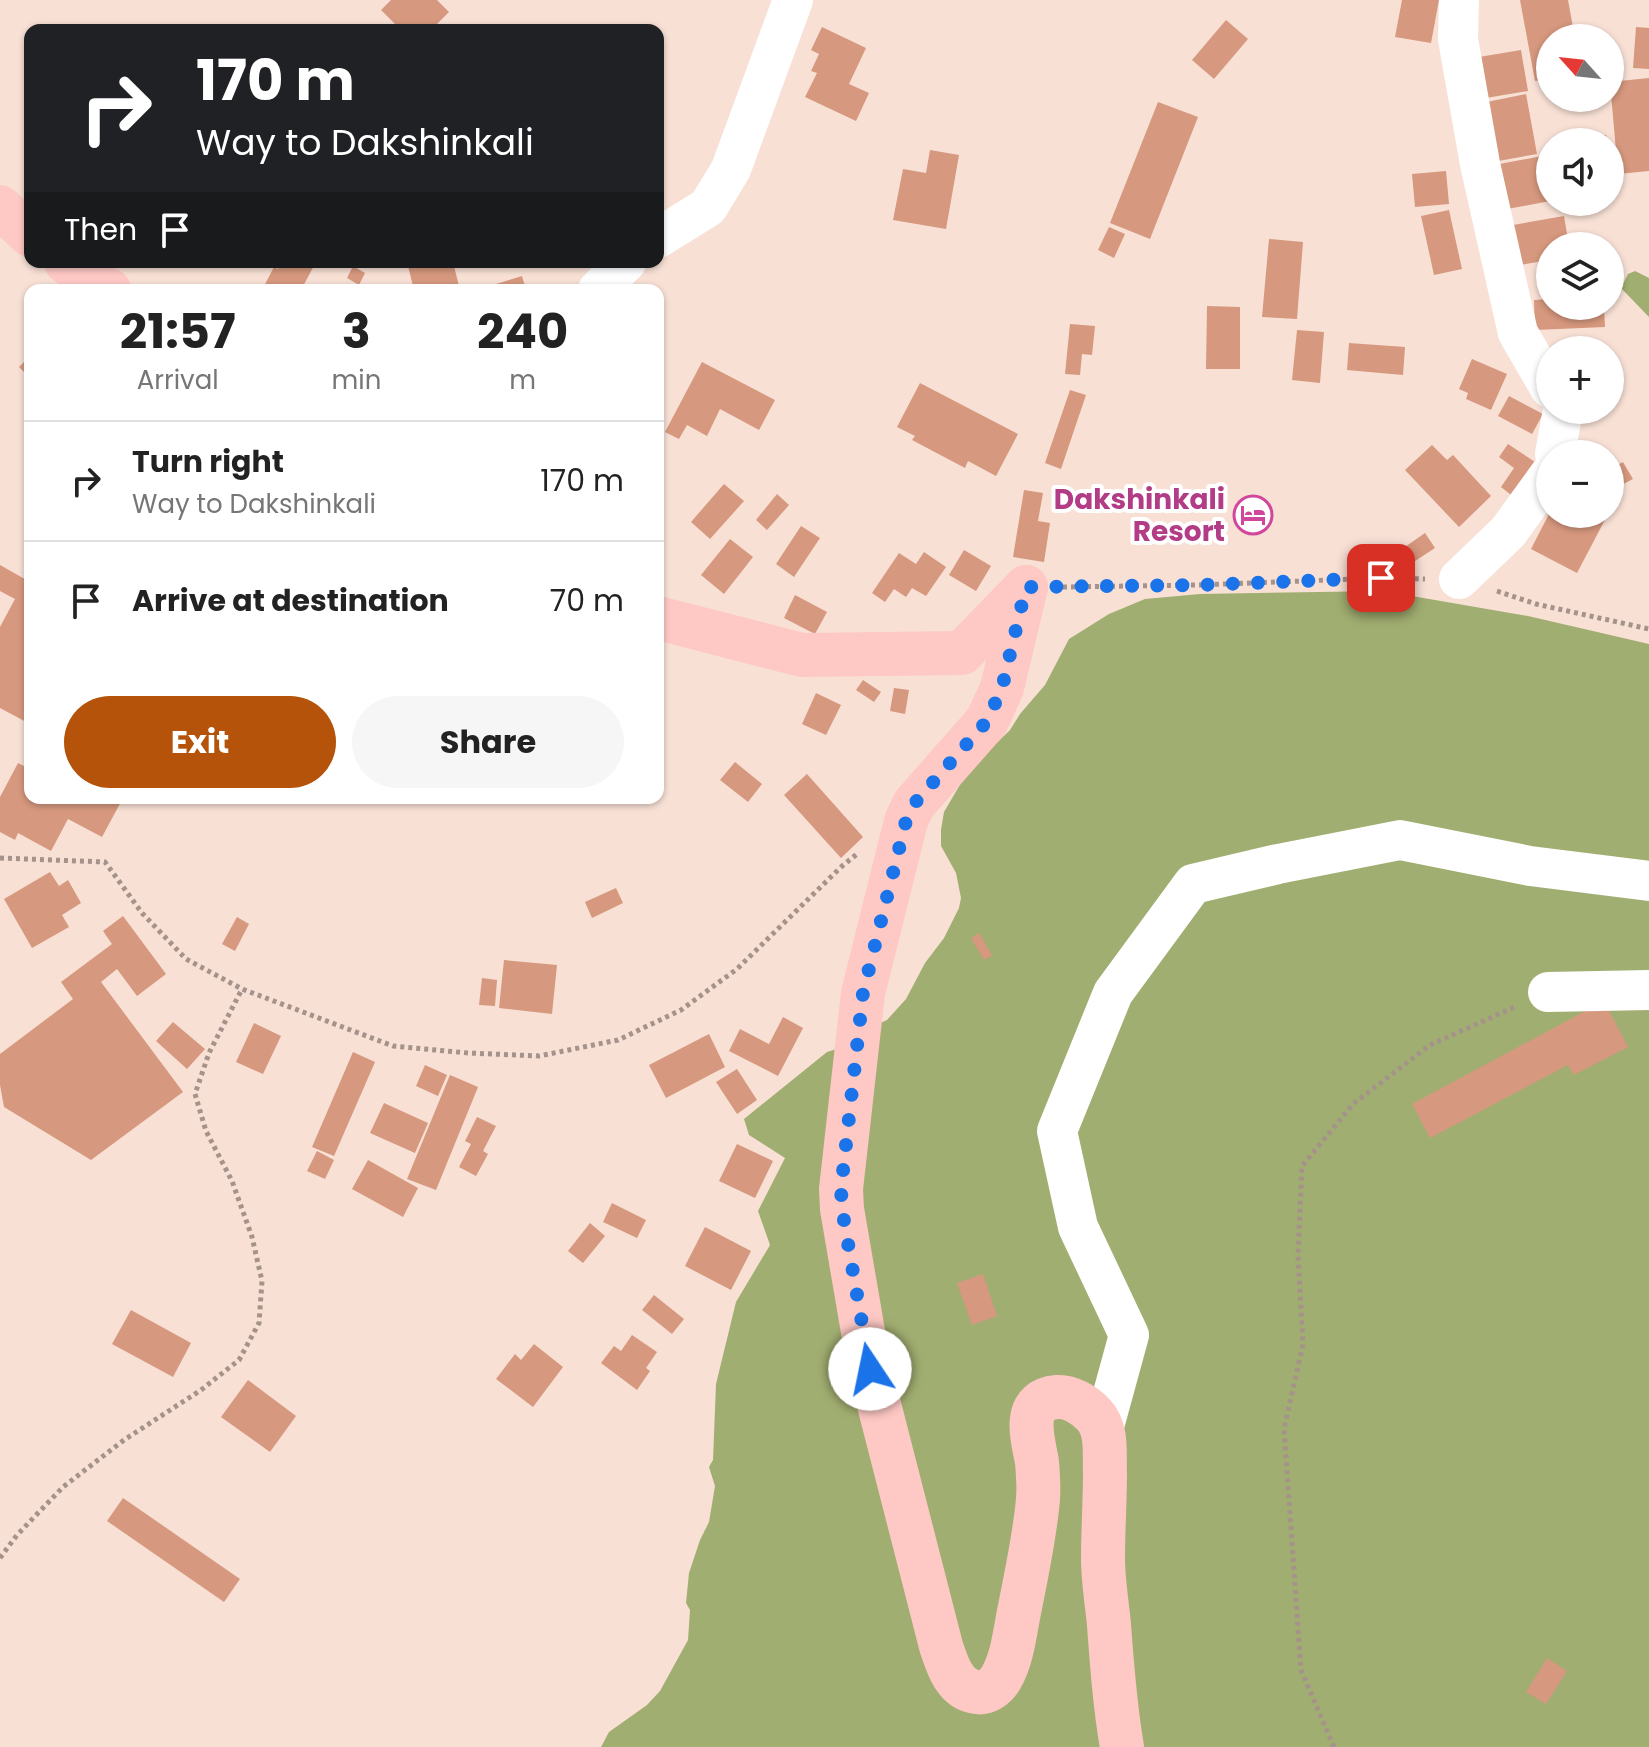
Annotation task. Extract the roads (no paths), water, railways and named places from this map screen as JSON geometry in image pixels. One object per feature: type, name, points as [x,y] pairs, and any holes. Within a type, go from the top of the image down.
[{"type":"main road","points":[[0,207],[24,229]]},
{"type":"main road","points":[[74,268],[95,284]]},
{"type":"main road","points":[[664,620],[802,655],[962,653],[1026,587],[1002,688],[987,721],[914,804],[906,821],[863,993],[841,1181],[842,1209],[875,1389],[941,1646],[952,1673],[965,1688],[983,1693],[992,1688],[1000,1680],[1012,1649],[1038,1499],[1037,1462],[1031,1431],[1034,1412],[1048,1399],[1065,1397],[1097,1417],[1103,1430],[1103,1561],[1122,1747]]},
{"type":"street","points":[[664,234],[708,207],[731,169],[793,0]]},
{"type":"street","points":[[1459,0],[1458,39],[1478,149],[1518,333],[1536,364]]},
{"type":"street","points":[[604,284],[620,268]]},
{"type":"street","points":[[1459,579],[1508,532],[1536,493]]},
{"type":"street","points":[[1103,1430],[1129,1335],[1078,1227],[1057,1131],[1113,993],[1193,884],[1400,840],[1530,866],[1649,881]]},
{"type":"street","points":[[1548,992],[1649,990]]},
{"type":"place","name":"Dakshinkali Resort","points":[[1253,515]]}]
